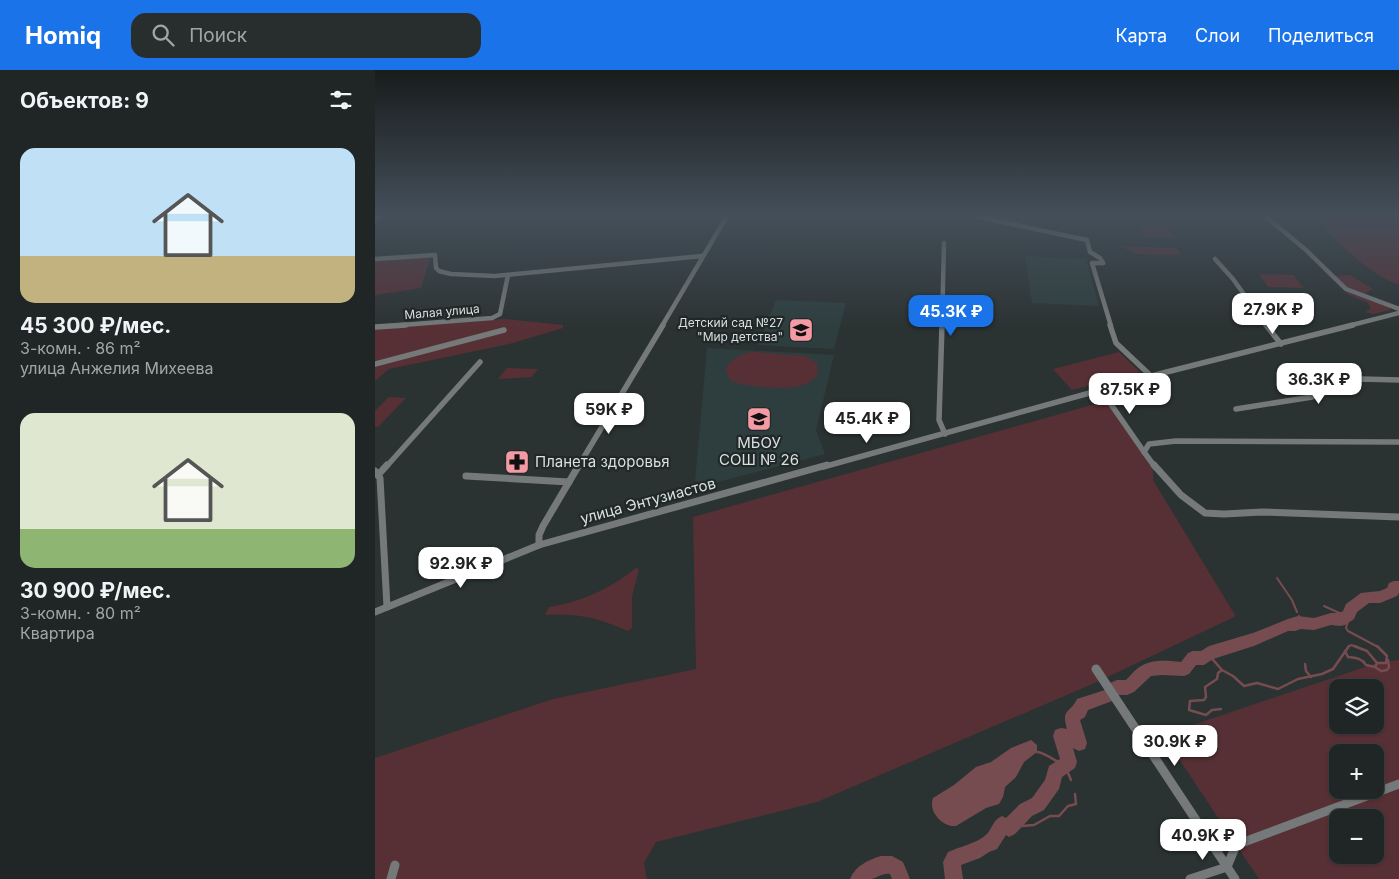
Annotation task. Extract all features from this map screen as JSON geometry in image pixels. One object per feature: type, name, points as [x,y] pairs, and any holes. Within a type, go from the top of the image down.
[{"type":"street","points":[[944,254],[939,420],[945,434]]},
{"type":"street","points":[[1091,254],[1100,258],[1103,263],[1092,263],[1116,343],[1151,376]]},
{"type":"street","points":[[1310,254],[1346,289],[1399,309]]},
{"type":"street","points":[[375,259],[435,255],[436,268],[446,273],[508,275],[703,256]]},
{"type":"street","points":[[539,546],[539,535],[703,256]]},
{"type":"street","points":[[1215,259],[1226,269],[1281,344]]},
{"type":"street","name":"Малая улица","points":[[375,327],[492,318],[500,314],[508,275]]},
{"type":"street","name":"улица Энтузиастов","points":[[375,612],[539,546],[1151,376],[1399,313]]},
{"type":"street","points":[[375,364],[504,330]]},
{"type":"street","points":[[387,607],[377,473],[480,362]]},
{"type":"street","points":[[1236,409],[1312,397],[1361,379],[1399,380]]},
{"type":"street","points":[[1101,390],[1153,466],[1175,488],[1204,512],[1217,515],[1261,512],[1399,517]]},
{"type":"street","points":[[1144,452],[1149,444],[1176,441],[1399,442]]},
{"type":"street","points":[[466,476],[569,482]]},
{"type":"street","points":[[1095,669],[1235,879]]},
{"type":"street","points":[[1190,879],[1227,867],[1236,845],[1399,784]]},
{"type":"street","points":[[391,879],[395,865]]},
{"type":"shaded area","points":[[1137,254],[1180,254],[1181,255]]},
{"type":"shaded area","points":[[1351,254],[1399,254],[1399,285],[1374,272]]},
{"type":"shaded area","points":[[431,255],[421,288],[375,295],[375,257]]},
{"type":"shaded area","points":[[1025,256],[1086,259],[1099,306],[1032,303]]},
{"type":"shaded area","points":[[1315,264],[1352,294],[1387,305],[1391,310],[1373,314],[1365,312],[1371,309],[1368,303],[1349,295]]},
{"type":"shaded area","points":[[1259,274],[1293,275],[1304,288],[1268,287]]},
{"type":"shaded area","points":[[1350,275],[1373,289],[1364,294],[1348,288],[1334,276]]},
{"type":"shaded area","name":"Детский сад №27 \"Мир детства\"","points":[[776,300],[846,303],[834,349],[758,345]]},
{"type":"shaded area","points":[[505,319],[563,325],[563,328],[509,344],[389,369],[375,381],[375,328]]},
{"type":"shaded area","name":"МБОУ СОШ № 26","points":[[707,348],[834,355],[816,430],[825,454],[710,484],[695,481]]},
{"type":"shaded area","points":[[753,352],[805,356],[817,363],[818,373],[808,383],[793,387],[753,386],[730,380],[726,370],[730,362],[740,355]]},
{"type":"shaded area","points":[[1119,352],[1140,372],[1072,390],[1053,369]]},
{"type":"shaded area","points":[[507,368],[538,369],[532,377],[498,379]]},
{"type":"shaded area","points":[[389,397],[406,398],[378,427],[375,426],[375,411]]},
{"type":"shaded area","points":[[1106,401],[1153,470],[1153,480],[1235,615],[1234,617],[1097,682],[817,802],[656,842],[644,863],[647,879],[375,879],[375,758],[553,699],[696,669],[693,517]]},
{"type":"shaded area","points":[[636,568],[639,569],[632,597],[632,628],[628,631],[588,617],[545,615],[549,607],[595,594]]},
{"type":"shaded area","points":[[1399,660],[1399,879],[1259,879],[1163,735],[1329,679],[1329,734],[1384,734],[1384,679],[1329,679],[1377,663]]},
{"type":"shaded area","points":[[1031,740],[1037,745],[1037,752],[1024,762],[1016,777],[1005,787],[999,804],[986,808],[956,826],[946,824],[937,817],[934,813],[933,798],[954,785],[976,767],[991,762],[1011,748]]},
{"type":"waterway","points":[[1277,578],[1292,600],[1297,612]]},
{"type":"waterway","points":[[1115,688],[1128,687],[1150,669],[1162,667],[1184,669],[1193,658],[1204,658],[1209,653],[1254,639],[1288,625],[1295,625],[1298,622],[1314,624],[1331,619],[1340,620],[1349,615],[1351,608],[1366,597],[1380,597],[1392,592],[1394,587],[1399,587]]},
{"type":"waterway","points":[[1324,606],[1346,616],[1348,621],[1346,628],[1348,631],[1378,647]]},
{"type":"waterway","points":[[1299,616],[1301,623]]},
{"type":"waterway","points":[[1349,647],[1351,645],[1358,647]]},
{"type":"waterway","points":[[1354,646],[1367,651],[1377,663]]},
{"type":"waterway","points":[[1345,651],[1349,647]]},
{"type":"waterway","points":[[1377,663],[1386,663],[1387,656],[1378,647]]},
{"type":"waterway","points":[[1310,676],[1333,669],[1345,651]]},
{"type":"waterway","points":[[1345,651],[1348,657],[1356,658],[1366,665],[1375,667]]},
{"type":"waterway","points":[[1208,654],[1222,670]]},
{"type":"waterway","points":[[1375,667],[1381,671],[1387,670],[1389,667],[1388,660]]},
{"type":"waterway","points":[[1375,667],[1377,663]]},
{"type":"waterway","points":[[1305,664],[1306,671],[1310,676]]},
{"type":"waterway","points":[[1221,709],[1212,710],[1206,715],[1189,710],[1190,701],[1204,700],[1206,697],[1205,687],[1217,679],[1218,673],[1222,670]]},
{"type":"waterway","points":[[1222,670],[1233,676],[1244,686],[1257,683],[1278,689],[1298,679],[1310,676]]},
{"type":"waterway","points":[[954,879],[952,862],[954,858],[974,852],[985,844],[991,843],[1002,825],[1009,828],[1026,810],[1038,804],[1053,783],[1055,772],[1069,762],[1061,736],[1070,737],[1079,743],[1071,717],[1080,712],[1082,704],[1107,696]]},
{"type":"waterway","points":[[1037,752],[1047,755],[1065,766],[1071,780]]},
{"type":"waterway","points":[[1011,827],[1034,825],[1050,816],[1059,816],[1068,806],[1076,804],[1075,794]]},
{"type":"waterway","points":[[859,879],[867,872],[881,865],[892,865],[897,868],[901,879]]},
{"type":"place","name":"Детский сад №27 \"Мир детства\"","points":[[801,330]]},
{"type":"place","name":"МБОУ СОШ № 26","points":[[759,419]]},
{"type":"place","name":"Планета здоровья","points":[[517,462]]}]
